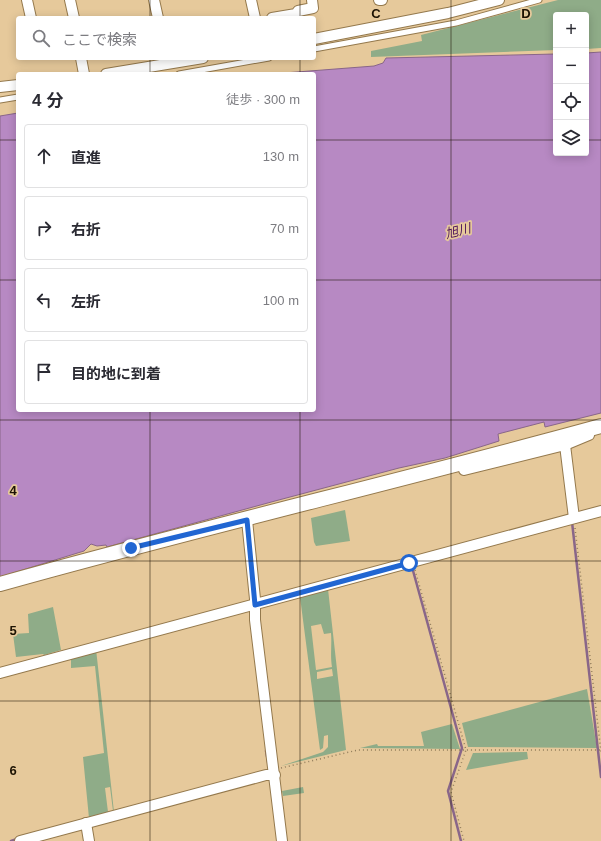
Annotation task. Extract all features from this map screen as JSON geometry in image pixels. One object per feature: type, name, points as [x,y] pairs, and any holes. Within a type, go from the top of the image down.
[{"type":"street","points":[[27,0],[31,16]]},
{"type":"street","points":[[70,0],[74,16]]},
{"type":"street","points":[[154,0],[158,16]]},
{"type":"street","points":[[250,0],[254,16]]},
{"type":"street","points":[[284,16],[296,14],[298,11],[313,8],[312,0]]},
{"type":"street","points":[[316,39],[448,13],[498,0]]},
{"type":"street","points":[[81,60],[84,72]]},
{"type":"street","points":[[118,72],[191,60]]},
{"type":"street","points":[[0,87],[16,85]]},
{"type":"street","points":[[462,463],[464,470],[565,445],[597,430]]},
{"type":"street","points":[[0,584],[131,548],[247,520],[462,463],[597,430]]},
{"type":"street","points":[[565,445],[574,516]]},
{"type":"street","points":[[0,673],[413,562],[574,516],[601,511]]},
{"type":"street","points":[[247,520],[255,620],[282,841]]},
{"type":"street","points":[[20,841],[273,773]]},
{"type":"street","points":[[86,823],[89,841]]},
{"type":"lane","points":[[316,49],[456,23],[539,0]]},
{"type":"lane","points":[[190,72],[258,60]]},
{"type":"lane","points":[[0,100],[16,97]]},
{"type":"path","points":[[273,773],[358,750],[600,751],[574,516]]},
{"type":"path","points":[[413,562],[464,750],[451,792],[464,841]]},
{"type":"green space","points":[[558,0],[601,0],[601,48],[589,49],[589,12],[553,12],[553,50],[371,57],[371,51],[422,41],[421,35]]},
{"type":"green space","points":[[345,510],[350,541],[316,546],[314,542],[311,518]]},
{"type":"green space","points":[[328,589],[346,750],[281,766],[323,752],[328,747],[328,735],[324,736],[323,748],[320,750],[300,597]],"holes":[[[321,624],[324,634],[331,633],[332,667],[316,670],[311,626]],[[332,669],[333,676],[317,679],[317,672]]]},
{"type":"green space","points":[[53,607],[61,650],[44,655],[16,657],[13,634],[29,633],[28,614]]},
{"type":"green space","points":[[96,649],[114,812],[89,818],[83,757],[104,753],[95,666],[71,668],[71,656]],"holes":[[[110,787],[113,811],[108,812],[105,788]]]},
{"type":"green space","points":[[587,689],[597,748],[468,747],[462,723]]},
{"type":"green space","points":[[452,724],[460,749],[360,748],[377,744],[378,746],[424,746],[421,732]]},
{"type":"green space","points":[[527,752],[528,759],[466,770],[473,753]]},
{"type":"green space","points":[[303,787],[304,793],[283,796],[282,791]]},
{"type":"water","name":"旭川","points":[[601,52],[601,413],[545,427],[544,422],[498,434],[499,441],[445,458],[399,468],[107,547],[106,545],[97,546],[91,544],[84,551],[0,577],[0,116],[16,113],[16,412],[316,412],[316,72],[297,72],[374,66],[383,63],[386,58],[553,54],[553,156],[589,156],[589,53]]},
{"type":"waterway","points":[[572,522],[601,777]]},
{"type":"waterway","points":[[412,567],[462,748],[448,791],[461,841]]},
{"type":"waterway","points":[[266,751],[269,767]]},
{"type":"waterway","points":[[11,841],[17,839]]},
{"type":"route","points":[[131,548],[247,520],[255,605],[409,563]]}]
